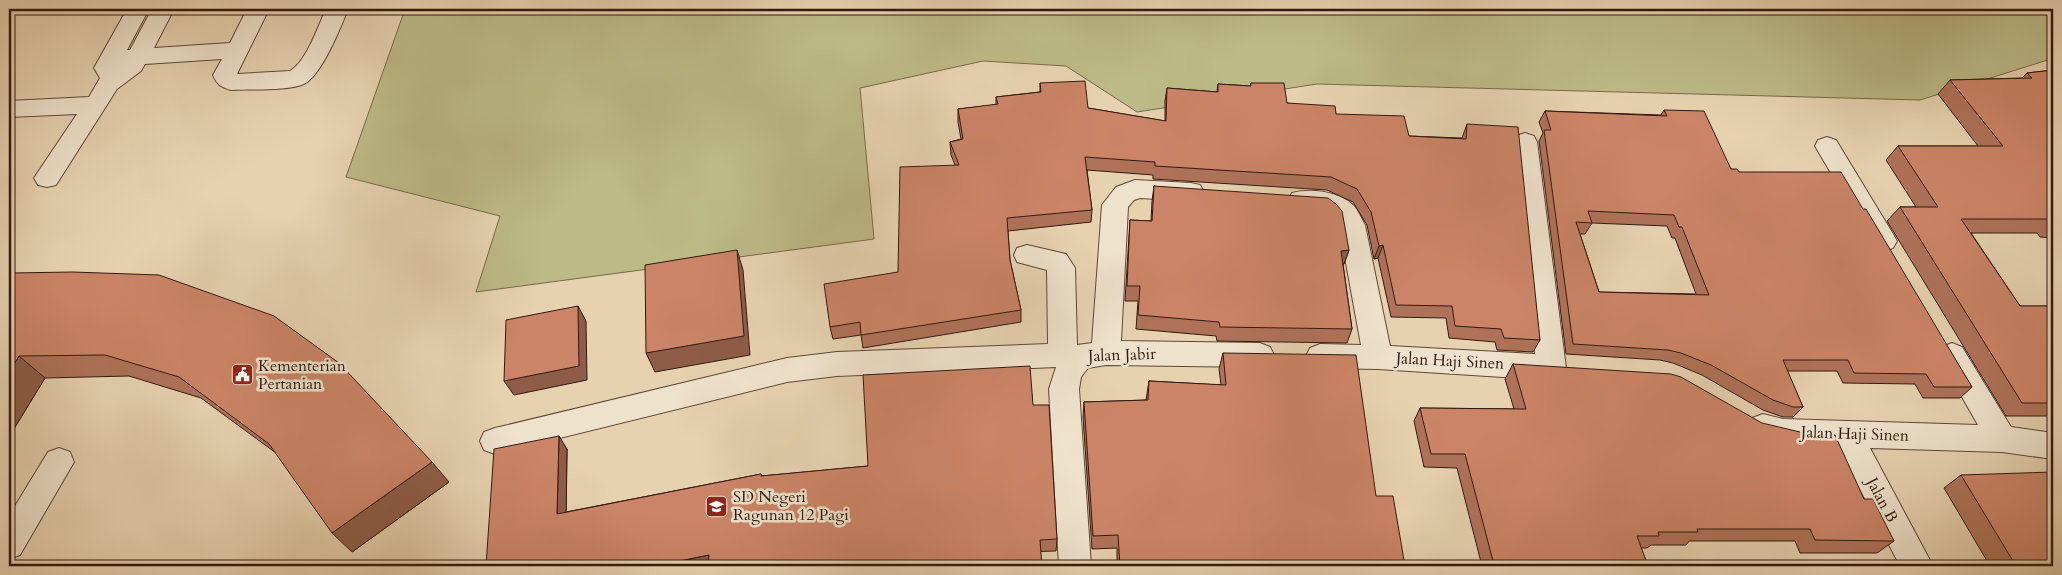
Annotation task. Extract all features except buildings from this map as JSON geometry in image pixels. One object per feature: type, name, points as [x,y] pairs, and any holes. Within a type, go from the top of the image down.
[{"type":"street","points":[[108,84],[106,68],[138,9]]},
{"type":"street","points":[[47,178],[96,106],[108,84],[133,65],[163,9]]},
{"type":"street","points":[[258,9],[224,74],[227,80],[231,82],[300,77],[304,74],[323,42],[337,9]]},
{"type":"street","points":[[111,58],[238,50]]},
{"type":"street","points":[[9,108],[96,106]]},
{"type":"street","points":[[1526,142],[1550,368]]},
{"type":"street","points":[[1827,146],[1897,263]]},
{"type":"street","points":[[1083,355],[1115,205],[1125,193],[1140,189],[1218,194]]},
{"type":"street","points":[[1277,199],[1337,205],[1348,217],[1352,225],[1378,357]]},
{"type":"street","points":[[1026,255],[1056,261],[1062,268],[1083,355]]},
{"type":"street","points":[[1937,330],[2002,439]]},
{"type":"street","points":[[495,441],[787,370],[846,364],[1083,355]]},
{"type":"street","name":"Jalan Jabir","points":[[1075,566],[1064,389],[1067,374],[1083,355],[1378,357]]},
{"type":"street","name":"Jalan Haji Sinen","points":[[1378,357],[1580,369]]},
{"type":"street","name":"Jalan Haji Sinen","points":[[1740,415],[1764,427],[1783,432],[2002,439],[2053,446]]},
{"type":"street","name":"Jalan B","points":[[1847,434],[1917,566]]},
{"type":"street","points":[[9,544],[59,462]]},
{"type":"shaded area","points":[[405,9],[2053,9],[2053,61],[2051,59],[1920,100],[1317,84],[1137,112],[1066,66],[983,61],[860,88],[874,239],[476,292],[500,216],[346,177]]},
{"type":"place","name":"Kementerian Pertanian","points":[[242,375]]},
{"type":"place","name":"SD Negeri Ragunan 12 Pagi","points":[[717,506]]}]
